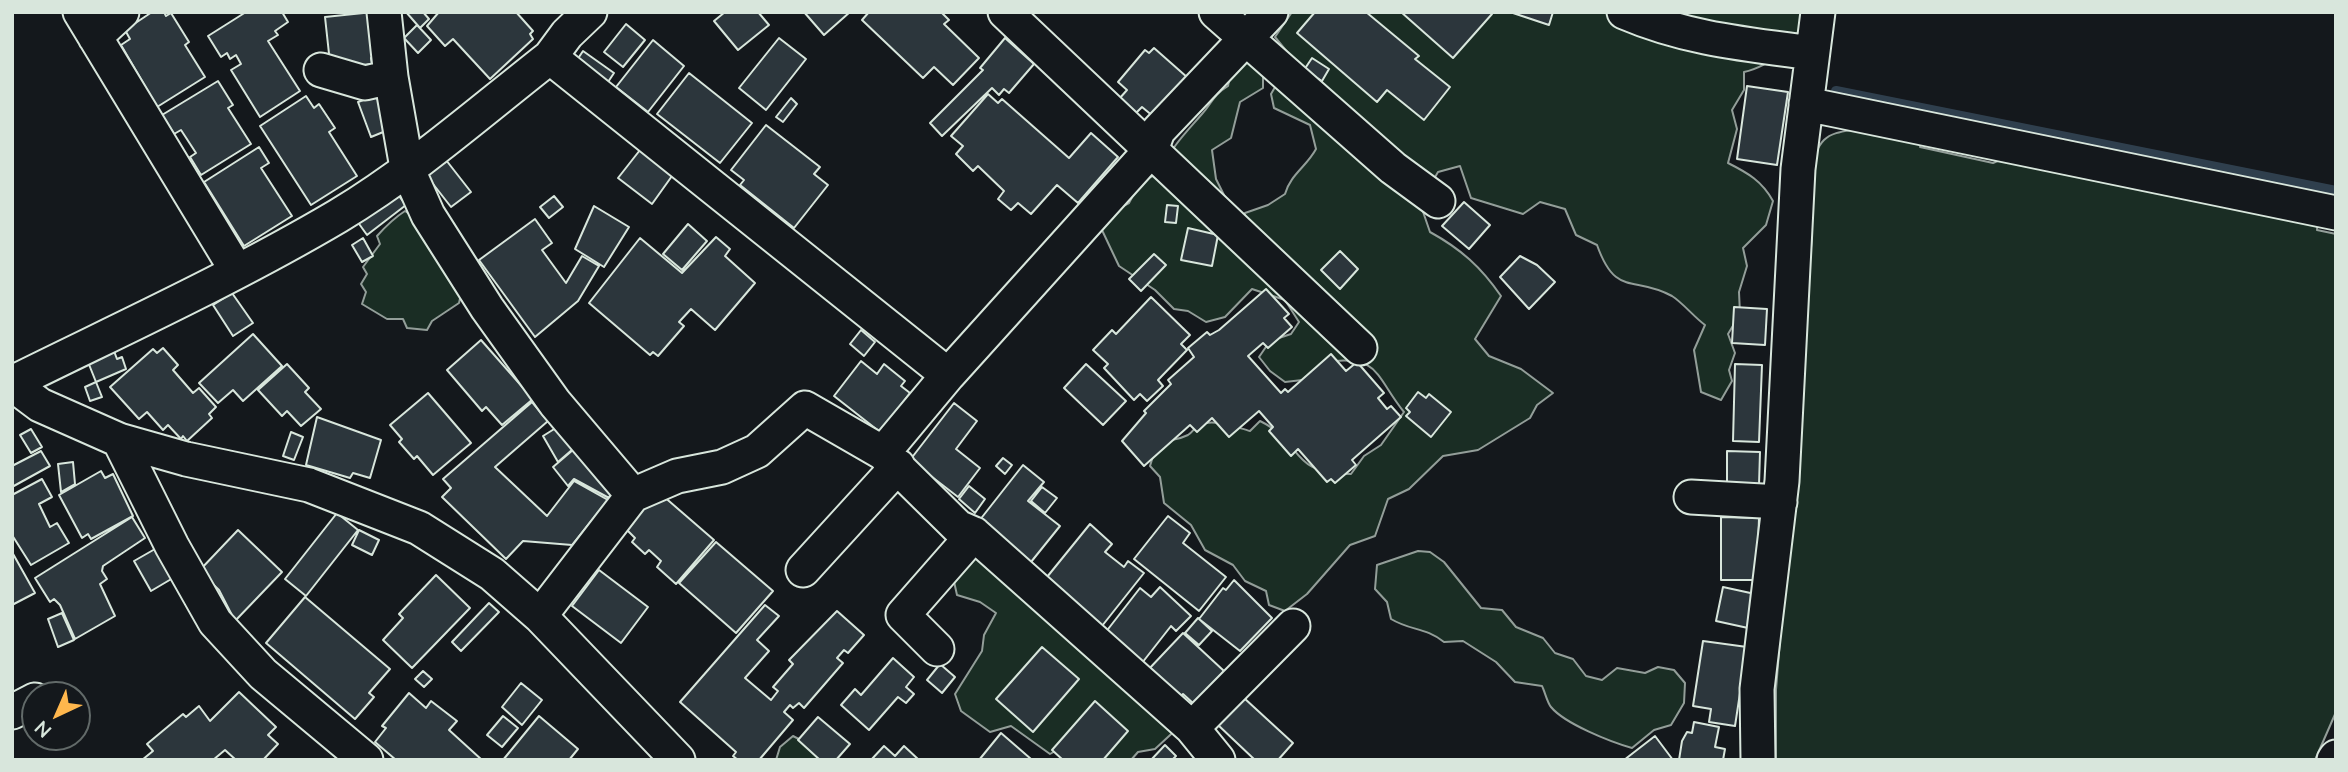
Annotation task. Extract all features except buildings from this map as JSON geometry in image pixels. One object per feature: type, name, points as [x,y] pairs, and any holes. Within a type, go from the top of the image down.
[{"type":"street","points":[[122,12],[88,25],[237,271]]},
{"type":"street","points":[[384,12],[391,76],[407,168],[428,215],[487,308],[555,403],[633,495]]},
{"type":"street","points":[[590,12],[567,34],[550,57],[407,168],[339,216],[237,271],[12,384],[40,405],[119,440],[186,459],[309,485],[419,528],[492,574],[540,616],[678,760]]},
{"type":"street","points":[[1005,12],[1360,348]]},
{"type":"street","points":[[1216,12],[1392,168],[1438,201]]},
{"type":"street","points":[[803,569],[890,460],[948,375],[1151,150],[1158,131],[1271,12]]},
{"type":"street","points":[[1624,12],[1662,28],[1699,38],[1812,53]]},
{"type":"street","points":[[1758,760],[1757,689],[1780,502],[1798,169],[1818,12]]},
{"type":"street","points":[[550,57],[948,375]]},
{"type":"street","points":[[321,71],[365,83],[391,76]]},
{"type":"street","points":[[1806,104],[2336,213]]},
{"type":"street","points":[[540,616],[633,495],[677,476],[722,467],[757,452],[805,408],[890,460],[958,527],[974,534],[1192,728],[1218,760]]},
{"type":"street","points":[[119,440],[172,546],[215,622],[263,674],[360,758]]},
{"type":"street","points":[[1691,497],[1780,502]]},
{"type":"street","points":[[937,649],[903,615],[974,534]]},
{"type":"street","points":[[1192,728],[1293,626]]},
{"type":"green space","points":[[1292,12],[1801,12],[1802,22],[1793,42],[1784,51],[1764,65],[1744,72],[1744,90],[1732,110],[1737,129],[1728,163],[1754,178],[1773,201],[1766,225],[1743,248],[1747,266],[1739,292],[1740,314],[1728,334],[1735,353],[1729,370],[1732,381],[1721,400],[1701,392],[1694,350],[1705,325],[1672,296],[1619,279],[1604,262],[1597,245],[1576,235],[1565,209],[1540,202],[1523,214],[1471,198],[1460,166],[1438,172],[1420,203],[1430,232],[1470,260],[1501,296],[1475,339],[1489,356],[1521,369],[1553,393],[1537,405],[1530,418],[1478,450],[1443,456],[1409,489],[1388,499],[1375,536],[1350,545],[1307,594],[1285,611],[1269,605],[1266,591],[1245,581],[1233,565],[1205,550],[1191,525],[1164,503],[1160,477],[1150,466],[1157,448],[1164,442],[1188,435],[1201,424],[1219,423],[1250,431],[1260,421],[1284,439],[1306,463],[1331,473],[1351,474],[1364,456],[1381,445],[1404,412],[1374,370],[1356,361],[1325,362],[1311,379],[1285,382],[1270,371],[1259,357],[1270,341],[1291,334],[1299,322],[1285,300],[1252,289],[1225,317],[1206,322],[1188,311],[1174,309],[1155,290],[1119,266],[1101,228],[1112,212],[1129,203],[1140,182],[1159,173],[1178,142],[1216,96],[1228,86],[1231,71],[1247,57],[1263,69],[1263,88],[1240,102],[1231,138],[1212,150],[1216,179],[1242,231],[1245,213],[1268,205],[1285,194],[1291,181],[1316,149],[1310,125],[1274,108],[1271,94],[1292,58],[1275,37]]},
{"type":"green space","points":[[1861,128],[1924,138],[1920,147],[1993,163],[2016,153],[2318,218],[2317,230],[2336,234],[2336,712],[2315,760],[1776,760],[1776,690],[1812,235],[1805,232],[1809,183],[1814,158],[1824,140],[1836,133]]},
{"type":"green space","points":[[405,211],[411,215],[461,294],[459,303],[432,321],[427,330],[407,328],[403,319],[387,319],[362,304],[366,292],[361,284],[367,274],[363,267],[380,244],[377,236]]},
{"type":"green space","points":[[1418,551],[1430,552],[1444,562],[1481,608],[1502,610],[1516,627],[1543,638],[1555,653],[1573,659],[1586,676],[1602,680],[1617,668],[1645,673],[1658,667],[1674,670],[1685,683],[1684,703],[1671,725],[1654,730],[1632,748],[1612,741],[1567,720],[1551,707],[1542,686],[1515,682],[1496,662],[1463,641],[1444,642],[1431,634],[1391,619],[1387,602],[1375,589],[1377,565]]},
{"type":"green space","points":[[971,555],[998,563],[1181,725],[1155,749],[1138,752],[1131,760],[1103,760],[1068,744],[1050,754],[1011,726],[990,732],[961,711],[955,694],[982,651],[984,635],[996,613],[980,602],[957,595],[953,577]]},
{"type":"green space","points":[[793,736],[814,747],[826,760],[776,760],[780,747]]},
{"type":"waterway","points":[[1836,91],[2336,191]]}]
